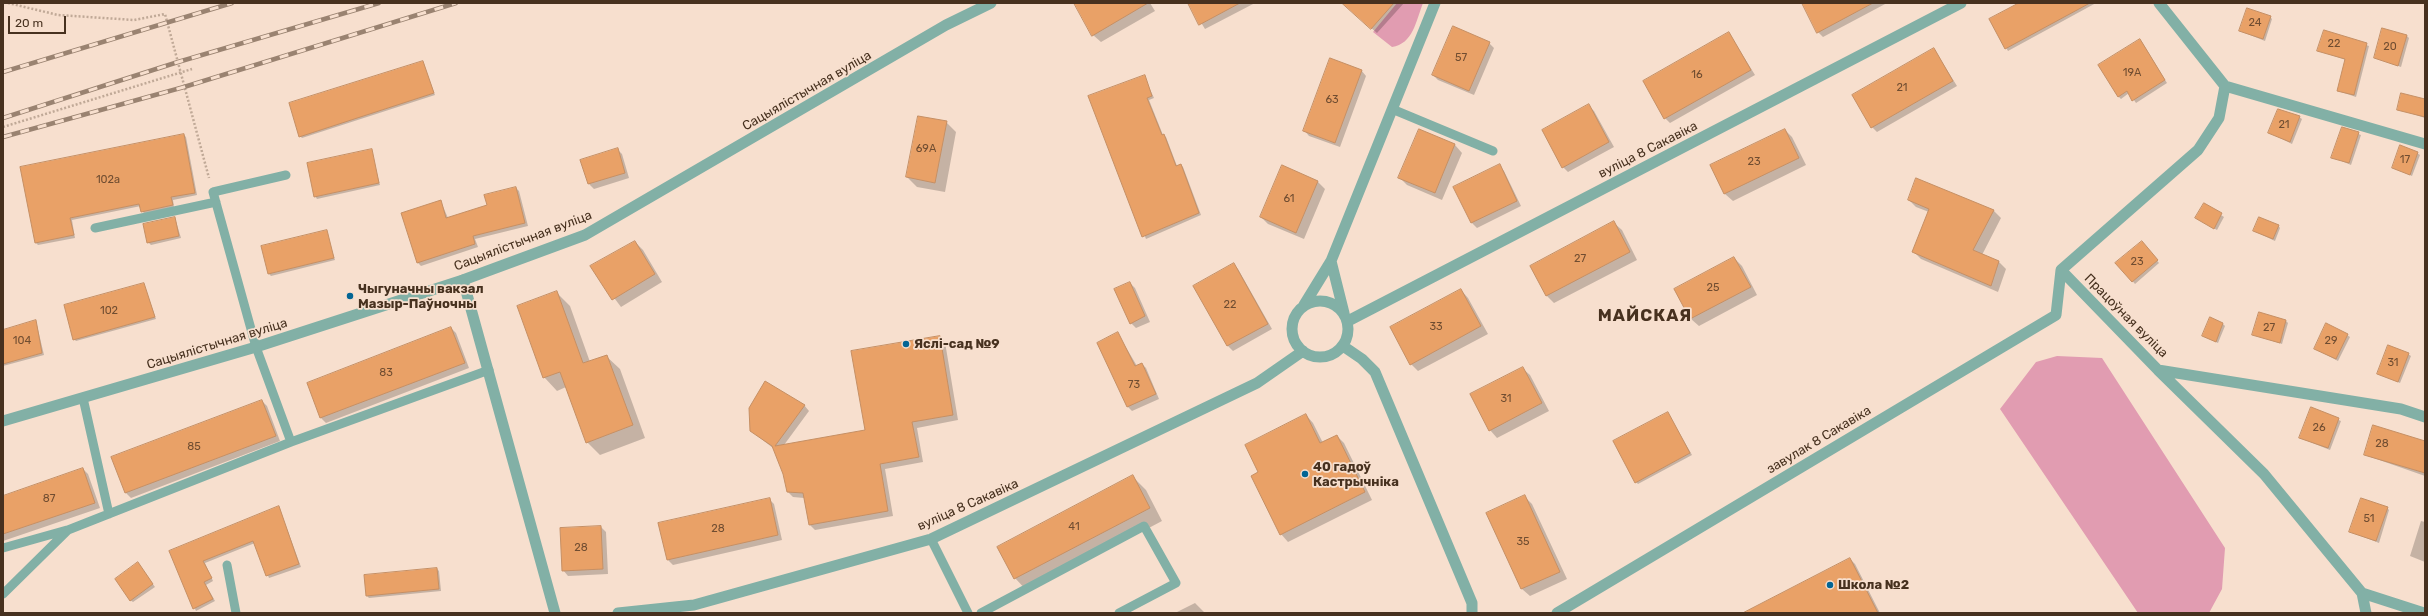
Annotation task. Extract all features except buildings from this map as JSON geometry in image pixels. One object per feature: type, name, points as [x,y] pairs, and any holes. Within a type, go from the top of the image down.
[{"type":"street","name":"Сацыялістычная вуліца","points":[[3,421],[256,347],[464,280],[585,235],[946,25],[991,3]]},
{"type":"street","points":[[1332,261],[1346,317],[1347,338],[1343,346],[1328,356],[1311,355],[1303,351],[1293,337],[1292,328],[1294,319],[1332,261],[1434,3]]},
{"type":"street","name":"вуліца 8 Сакавіка","points":[[1346,317],[1961,3]]},
{"type":"street","points":[[2159,3],[2225,86],[2425,144]]},
{"type":"street","points":[[2061,270],[2198,150],[2219,118],[2225,86]]},
{"type":"street","name":"Працоўная вуліца","points":[[2061,270],[2158,370],[2401,409],[2425,417]]},
{"type":"street","name":"завулак 8 Сакавіка","points":[[1556,613],[2056,315],[2061,270]]},
{"type":"street","points":[[464,280],[555,613]]},
{"type":"street","points":[[1304,305],[1317,301],[1330,302],[1346,317]]},
{"type":"street","points":[[1343,346],[1375,372],[1472,608],[1481,613]]},
{"type":"street","name":"вуліца 8 Сакавіка","points":[[618,613],[695,609],[931,539],[1257,384],[1303,351]]},
{"type":"street","points":[[2158,370],[2264,474],[2362,593],[2366,613]]},
{"type":"street","points":[[2362,593],[2424,613]]},
{"type":"lane","points":[[1392,109],[1493,151]]},
{"type":"lane","points":[[286,175],[213,192],[256,347],[291,442]]},
{"type":"lane","points":[[95,228],[216,202]]},
{"type":"lane","points":[[3,548],[68,530],[291,442],[489,370]]},
{"type":"lane","points":[[83,398],[109,514]]},
{"type":"lane","points":[[981,613],[1144,526],[1176,583],[1119,613]]},
{"type":"lane","points":[[3,594],[68,530]]},
{"type":"lane","points":[[931,539],[968,613]]},
{"type":"lane","points":[[228,565],[236,613]]},
{"type":"path","points":[[8,3],[58,15],[134,20],[164,14],[213,192]]},
{"type":"path","points":[[3,127],[192,69]]},
{"type":"shaded area","points":[[1397,3],[1423,3],[1416,24],[1409,37],[1399,45],[1392,47],[1373,32]]},
{"type":"shaded area","points":[[2057,356],[2102,358],[2225,548],[2222,589],[2209,613],[2138,613],[2000,409],[2036,362]]},
{"type":"railway","points":[[3,72],[232,3]]},
{"type":"railway","points":[[3,118],[178,62],[379,3]]},
{"type":"railway","points":[[3,137],[184,87],[456,3]]},
{"type":"place","name":"Чыгуначны вакзал Мазыр-Паўночны","points":[[350,296]]},
{"type":"place","name":"Яслі-сад №9","points":[[906,344]]},
{"type":"place","name":"40 гадоў Кастрычніка","points":[[1305,474]]},
{"type":"place","name":"Школа №2","points":[[1830,585]]},
{"type":"district","name":"МАЙСКАЯ","points":[[1645,316]]}]
